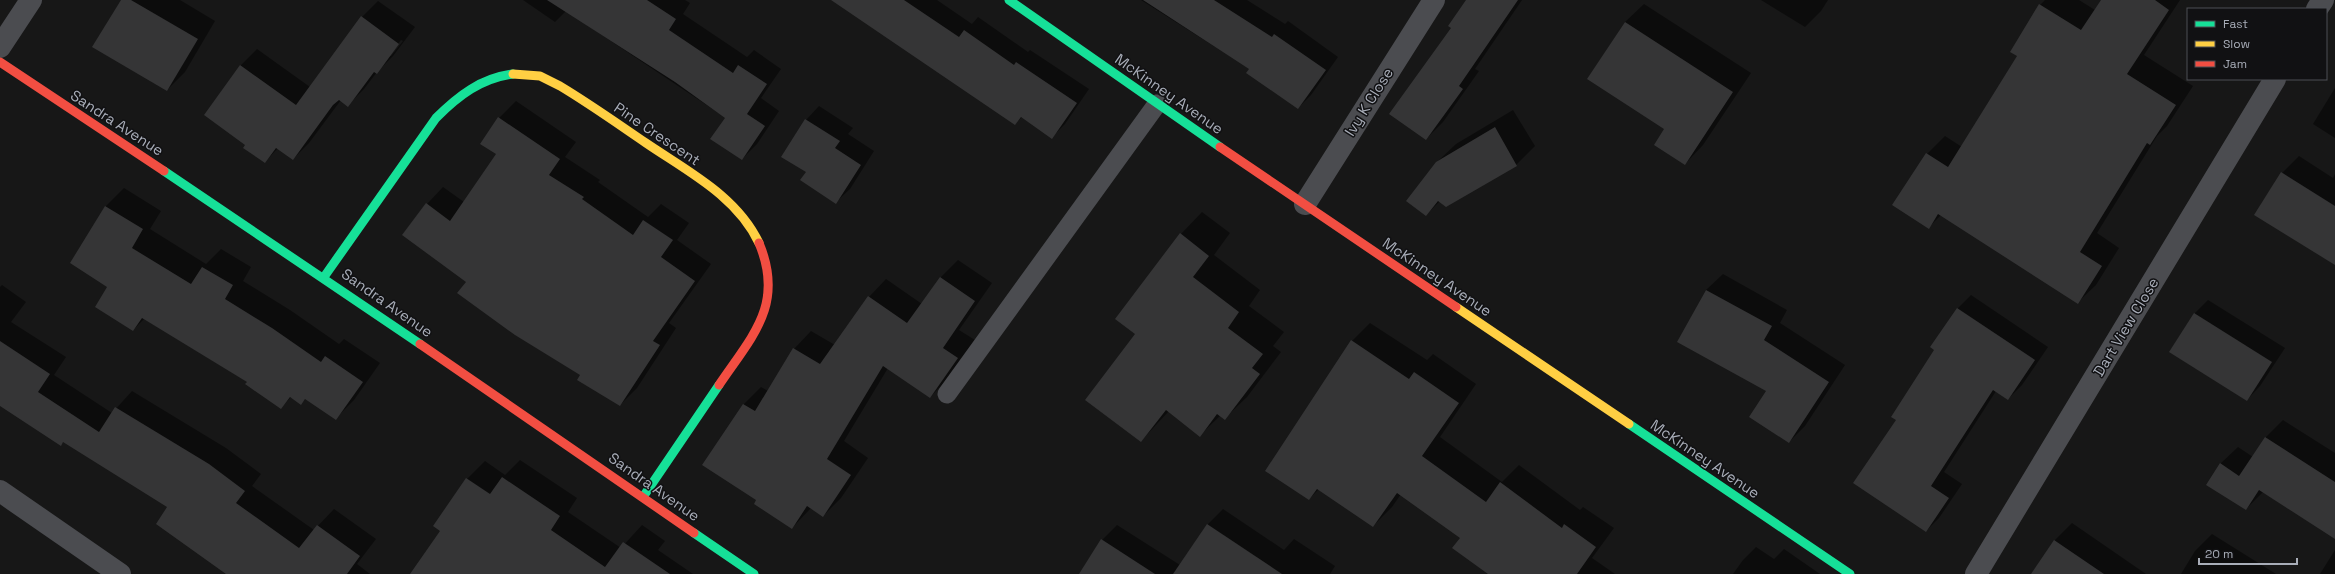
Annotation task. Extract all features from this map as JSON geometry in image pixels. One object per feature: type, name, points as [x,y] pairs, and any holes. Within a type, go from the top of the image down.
[{"type":"street","points":[[0,47],[31,0]]},
{"type":"street","name":"McKinney Avenue","points":[[1009,0],[1157,104],[1850,574]]},
{"type":"street","name":"Ivy K Close","points":[[1304,204],[1434,0]]},
{"type":"street","name":"Sandra Avenue","points":[[0,62],[324,277],[754,574]]},
{"type":"street","name":"Pine Crescent","points":[[324,277],[436,118],[453,100],[464,92],[491,79],[513,74],[533,74],[564,88],[716,191],[738,209],[752,228],[763,250],[769,295],[765,311],[755,331],[643,497]]},
{"type":"street","name":"Dart View Close","points":[[1976,574],[2274,80]]},
{"type":"street","points":[[0,491],[120,574]]},
{"type":"lane","points":[[947,394],[1157,104]]},
{"type":"building","points":[[121,0],[131,0],[198,39],[167,91],[92,47]]},
{"type":"building","points":[[547,0],[647,0],[676,19],[669,30],[733,73],[738,65],[767,84],[747,114],[765,126],[742,160],[710,139],[725,118],[675,82]]},
{"type":"building","points":[[831,0],[904,0],[959,37],[964,30],[1014,65],[1016,62],[1077,103],[1052,139],[1021,117],[1015,125]]},
{"type":"building","points":[[1143,0],[1214,0],[1272,37],[1274,34],[1326,70],[1298,109],[1246,73],[1249,69]]},
{"type":"building","points":[[1466,0],[1518,0],[1459,86],[1463,89],[1426,140],[1389,114],[1451,28],[1448,26]]},
{"type":"building","points":[[2101,0],[2155,0],[2169,10],[2127,74],[2176,105],[2150,145],[2147,143],[2080,252],[2102,266],[2078,304],[1938,214],[1929,229],[1892,205],[1926,153],[1948,167],[2017,56],[2010,52],[2039,4],[2081,30]]},
{"type":"building","points":[[361,16],[399,44],[377,74],[374,72],[348,107],[339,100],[333,105],[293,160],[276,148],[265,163],[243,148],[245,145],[204,115],[240,65],[296,105]]},
{"type":"building","points":[[1625,22],[1733,92],[1685,165],[1654,145],[1664,129],[1587,79]]},
{"type":"building","points":[[498,117],[560,159],[549,175],[584,197],[582,199],[633,235],[643,220],[673,240],[661,257],[695,281],[653,341],[660,345],[620,406],[577,380],[580,375],[515,335],[457,293],[466,282],[402,235],[426,203],[450,221],[496,154],[480,144]]},
{"type":"building","points":[[805,119],[840,141],[835,148],[861,165],[836,204],[800,180],[806,172],[781,157]]},
{"type":"building","points":[[1495,127],[1517,166],[1446,207],[1438,201],[1426,216],[1406,201],[1436,162]]},
{"type":"building","points":[[2281,172],[2335,206],[2335,265],[2254,215]]},
{"type":"building","points":[[105,206],[143,229],[132,248],[191,284],[202,267],[233,285],[225,299],[272,328],[321,362],[325,356],[363,382],[336,420],[305,399],[301,405],[290,397],[281,409],[245,384],[247,382],[142,318],[133,331],[95,307],[107,287],[70,263]]},
{"type":"building","points":[[1180,233],[1209,256],[1193,277],[1239,312],[1228,328],[1263,354],[1252,368],[1260,374],[1225,420],[1217,414],[1200,437],[1166,410],[1141,442],[1085,400],[1135,334],[1115,319]]},
{"type":"building","points":[[940,277],[975,301],[943,348],[958,358],[930,398],[883,366],[827,459],[851,475],[823,517],[807,506],[792,529],[754,504],[756,500],[702,465],[743,404],[755,411],[793,348],[820,364],[868,296],[907,323]]},
{"type":"building","points":[[1706,290],[1772,326],[1764,340],[1829,382],[1789,443],[1749,417],[1766,391],[1677,342]]},
{"type":"building","points":[[1957,308],[2035,360],[2008,400],[1993,390],[1931,486],[1949,498],[1926,532],[1853,483],[1896,420],[1891,417],[1934,350],[1930,347]]},
{"type":"building","points":[[2194,313],[2272,362],[2247,401],[2169,352]]},
{"type":"building","points":[[1351,340],[1409,379],[1414,372],[1459,403],[1422,456],[1486,502],[1500,482],[1562,528],[1564,524],[1596,547],[1577,574],[1488,574],[1452,548],[1460,538],[1397,493],[1373,527],[1317,489],[1309,500],[1265,471]]},
{"type":"building","points":[[0,341],[50,374],[38,392],[99,432],[115,407],[209,464],[245,491],[236,503],[299,548],[317,525],[360,556],[347,574],[226,574],[156,524],[167,507],[63,442],[61,446],[0,406]]},
{"type":"building","points":[[2265,437],[2335,482],[2335,539],[2259,490],[2246,510],[2206,485],[2220,463],[2239,476]]},
{"type":"building","points":[[502,477],[560,516],[551,530],[605,567],[623,542],[670,574],[410,574],[440,531],[433,526],[466,478],[490,494]]},
{"type":"building","points":[[1207,524],[1282,574],[1173,574]]},
{"type":"building","points":[[1101,539],[1155,574],[1079,574]]},
{"type":"building","points":[[2054,540],[2104,574],[2031,574]]},
{"type":"traffic: fast","points":[[1009,0],[1220,147]]},
{"type":"traffic: fast","points":[[324,277],[436,118],[453,102],[471,89],[491,79],[513,74]]},
{"type":"traffic: fast","points":[[164,171],[420,344]]},
{"type":"traffic: fast","points":[[643,497],[719,385]]},
{"type":"traffic: fast","points":[[1629,424],[1850,574]]},
{"type":"traffic: fast","points":[[694,533],[754,574]]},
{"type":"traffic: slow","points":[[513,74],[540,76],[560,86],[694,175],[710,186],[738,211],[750,226],[759,243]]},
{"type":"traffic: slow","points":[[1456,307],[1629,424]]},
{"type":"traffic: jam","points":[[0,62],[164,171]]},
{"type":"traffic: jam","points":[[1220,147],[1456,307]]},
{"type":"traffic: jam","points":[[719,385],[753,335],[761,319],[766,302],[768,284],[766,265],[759,243]]},
{"type":"traffic: jam","points":[[420,344],[694,533]]}]
